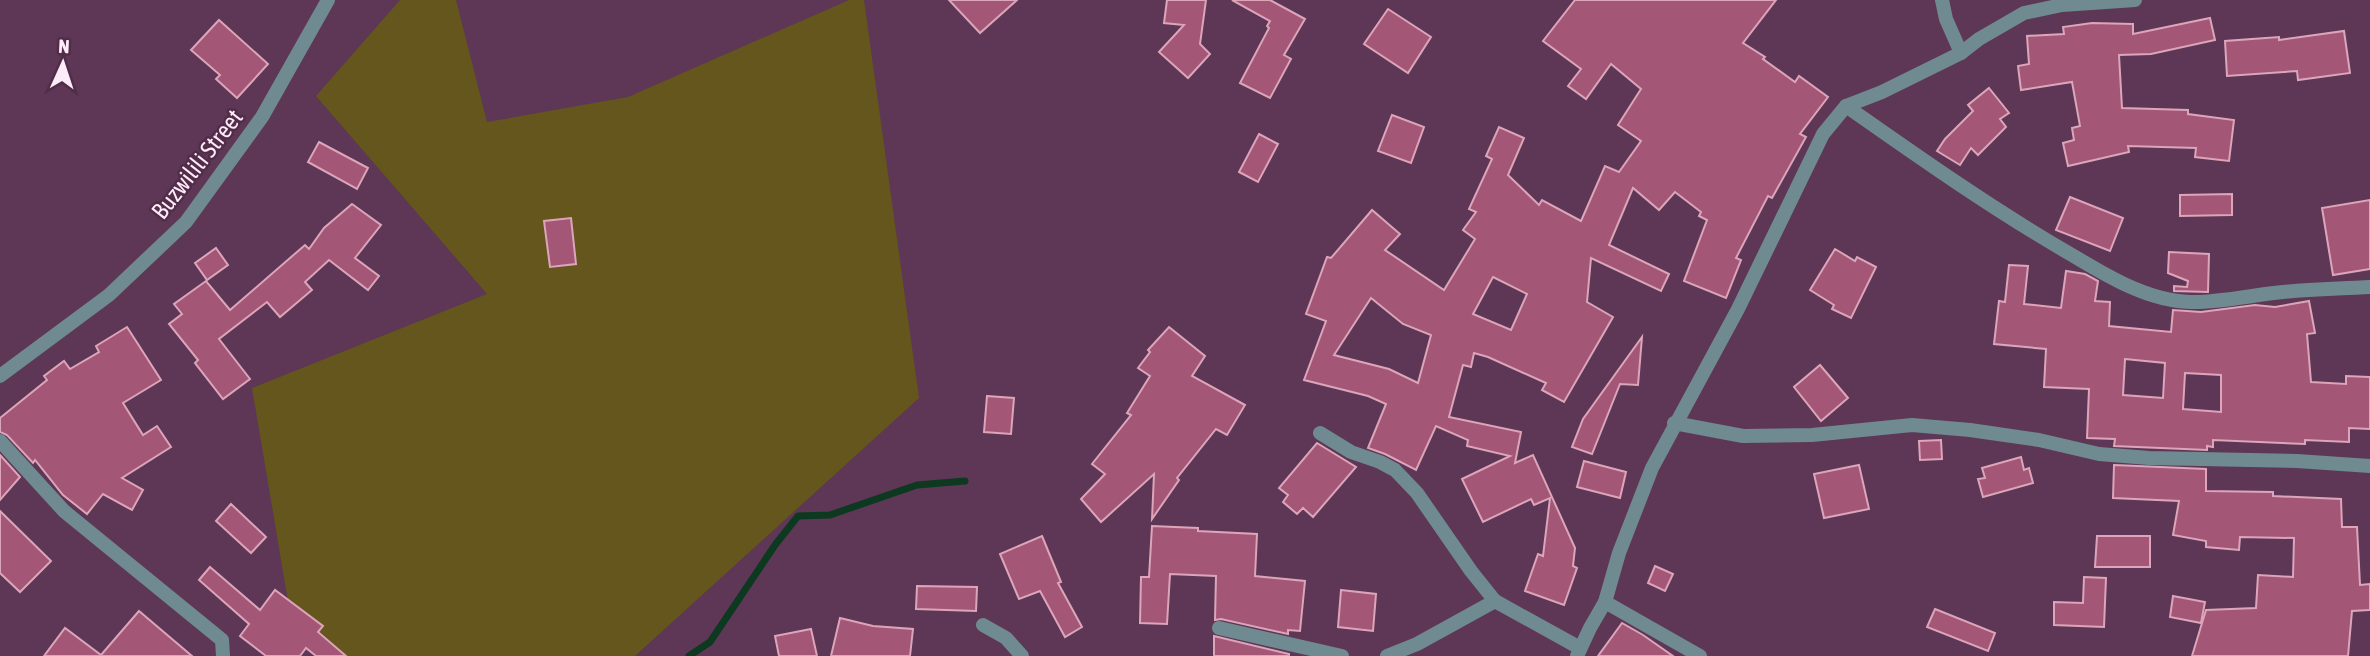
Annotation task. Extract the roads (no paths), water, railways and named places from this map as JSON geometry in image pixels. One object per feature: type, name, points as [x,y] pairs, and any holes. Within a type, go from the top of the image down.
[{"type":"street","name":"Buzwilili Street","points":[[0,376],[109,295],[186,222],[262,117],[328,0]]},
{"type":"street","points":[[1942,0],[1961,53]]},
{"type":"street","points":[[1320,433],[1351,452],[1388,466],[1407,481],[1495,601],[1578,652],[1605,602],[1619,553],[1652,468],[1674,423],[1732,319],[1823,134],[1846,106],[1882,92],[1961,53],[1979,39],[2024,13],[2062,5],[2135,0]]},
{"type":"street","points":[[1846,106],[1959,185],[2041,237],[2112,278],[2161,298],[2190,302],[2280,292],[2370,287]]},
{"type":"street","points":[[1674,423],[1743,436],[1812,435],[1912,425],[2039,440],[2099,454],[2370,466]]},
{"type":"street","points":[[0,441],[64,511],[222,640],[223,656]]},
{"type":"street","points":[[1387,656],[1417,644],[1495,601]]},
{"type":"street","points":[[1605,602],[1700,656]]},
{"type":"street","points":[[983,625],[1006,638],[1022,656]]},
{"type":"street","points":[[1219,628],[1342,656]]},
{"type":"waterway","points":[[689,656],[710,642],[775,545],[798,516],[830,515],[917,485],[965,481]]}]
